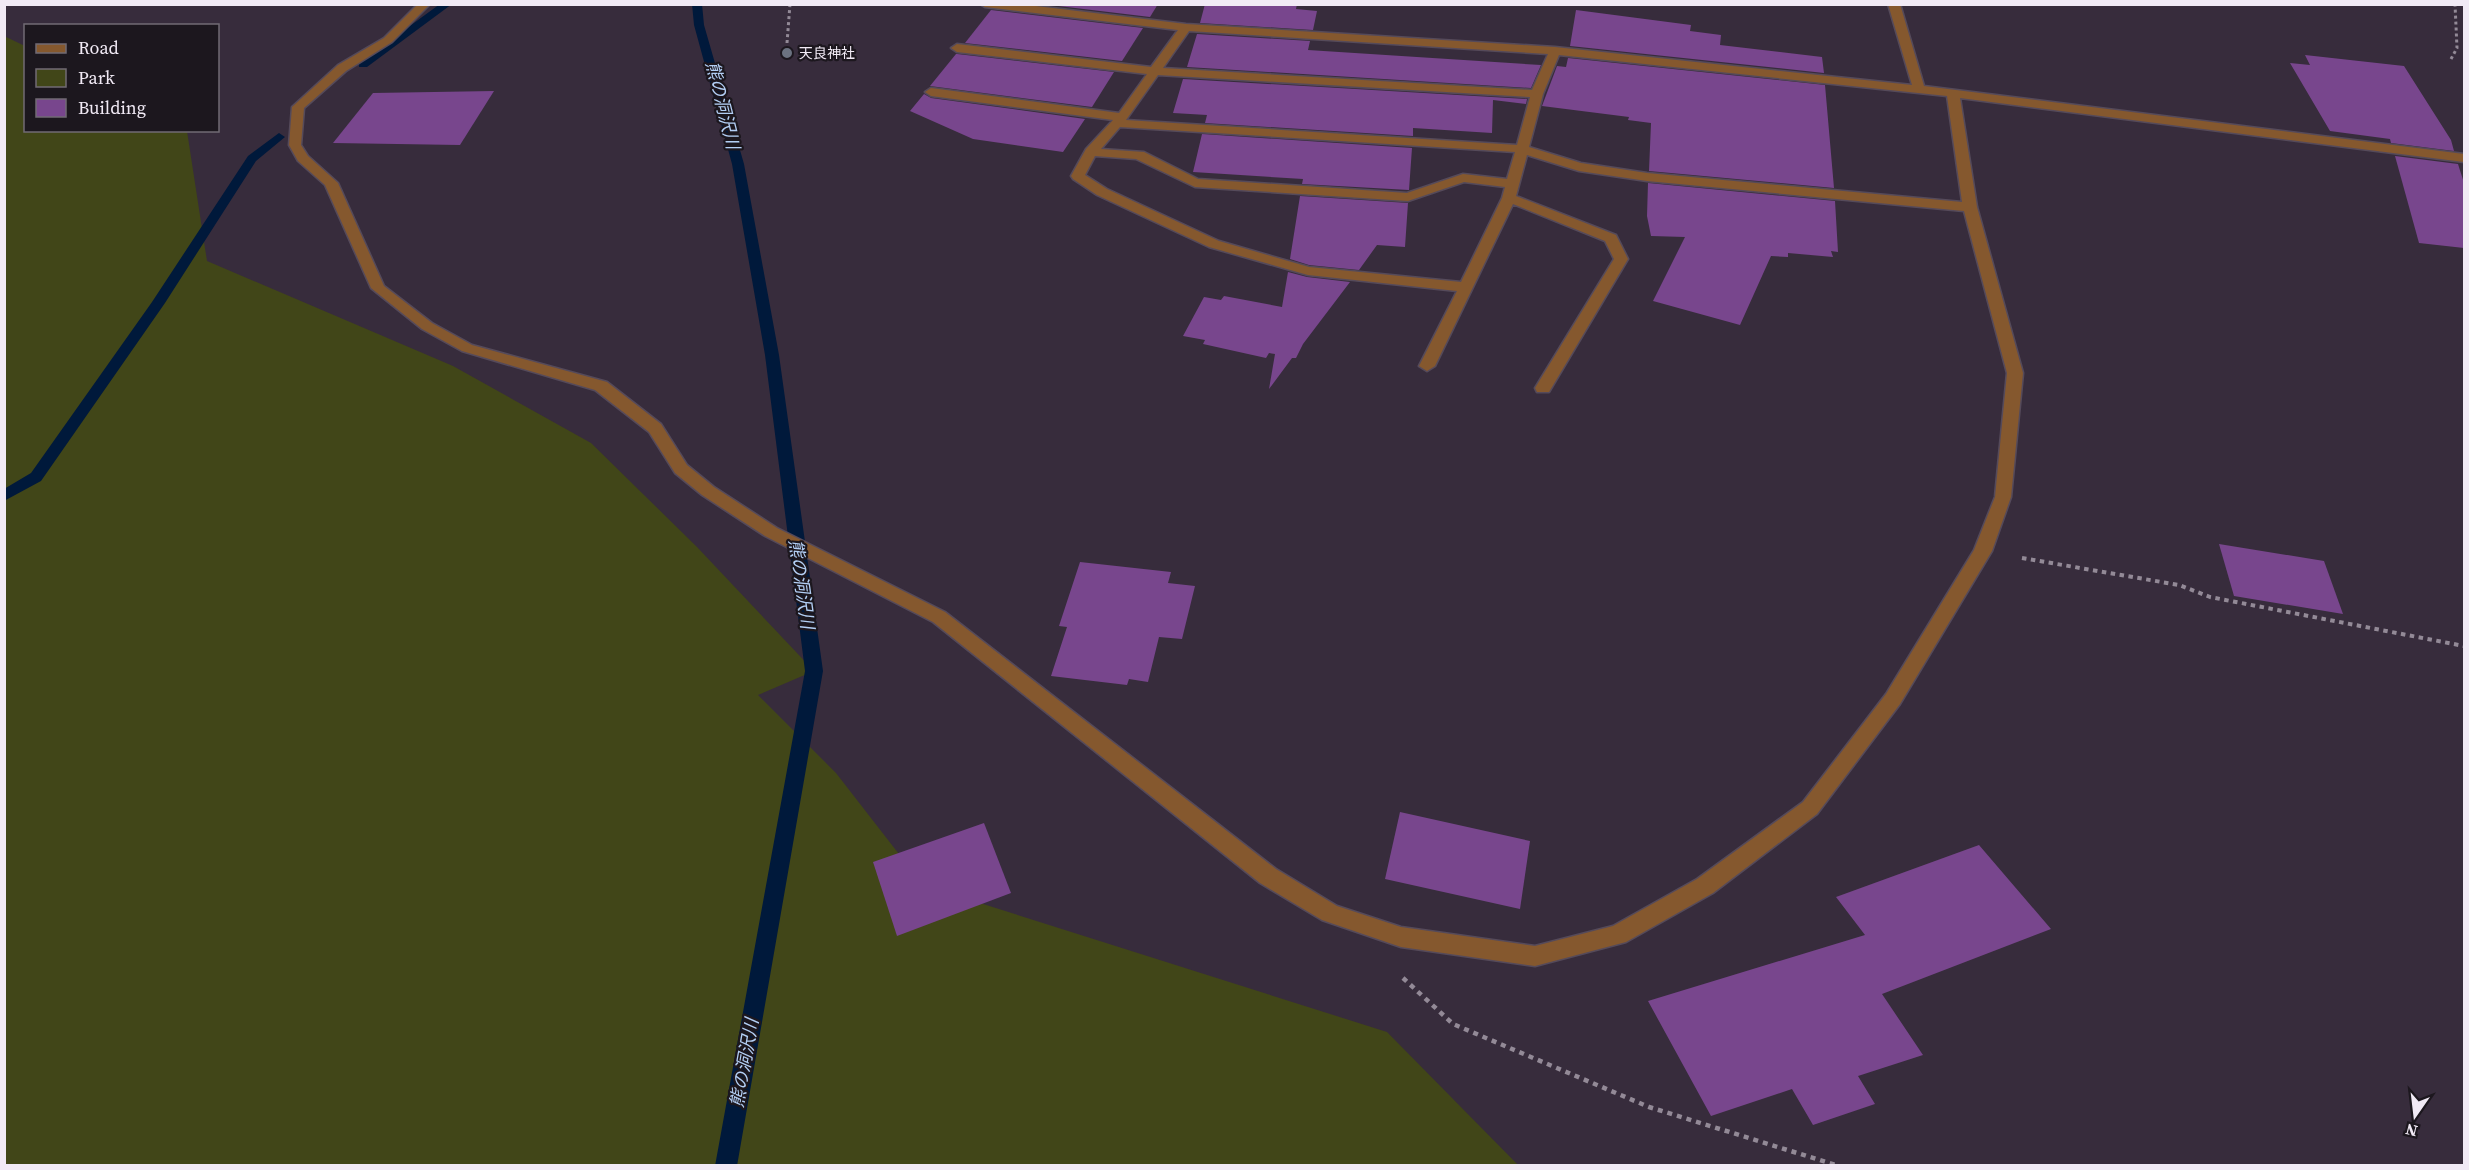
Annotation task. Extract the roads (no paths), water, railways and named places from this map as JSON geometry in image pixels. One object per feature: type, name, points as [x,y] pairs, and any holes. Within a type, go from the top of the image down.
[{"type":"street","points":[[425,4],[388,40],[342,68],[298,107],[295,145],[303,158],[330,183],[378,288],[426,326],[467,348],[601,386],[656,428],[681,470],[708,491],[771,532],[855,572],[939,617],[1268,876],[1330,913],[1401,937],[1535,956],[1618,935],[1705,886],[1810,808],[1893,699],[1983,551],[2003,497],[2015,373],[1970,207],[1953,93]]},
{"type":"street","points":[[985,4],[1186,27],[1555,51],[1953,93],[2464,158]]},
{"type":"street","points":[[1894,4],[1919,89]]},
{"type":"street","points":[[1186,27],[1119,120],[1091,152],[1078,176],[1102,192],[1214,244],[1308,271],[1465,287]]},
{"type":"street","points":[[957,48],[1154,71],[1537,94]]},
{"type":"street","points":[[1427,366],[1511,191],[1537,94],[1555,51]]},
{"type":"street","points":[[931,93],[1119,120],[1523,149],[1579,167],[1647,177],[1970,207]]},
{"type":"street","points":[[1091,152],[1139,155],[1195,183],[1408,197],[1463,178],[1511,191],[1611,238],[1621,259],[1543,388]]},
{"type":"waterway","points":[[363,65],[447,4]]},
{"type":"waterway","name":"熊の洞沢川","points":[[697,4],[699,25],[738,164],[772,355],[814,671],[726,1166]]},
{"type":"waterway","points":[[4,496],[36,477],[158,303],[252,159],[279,137]]},
{"type":"place","name":"天良神社","points":[[787,53]]}]
